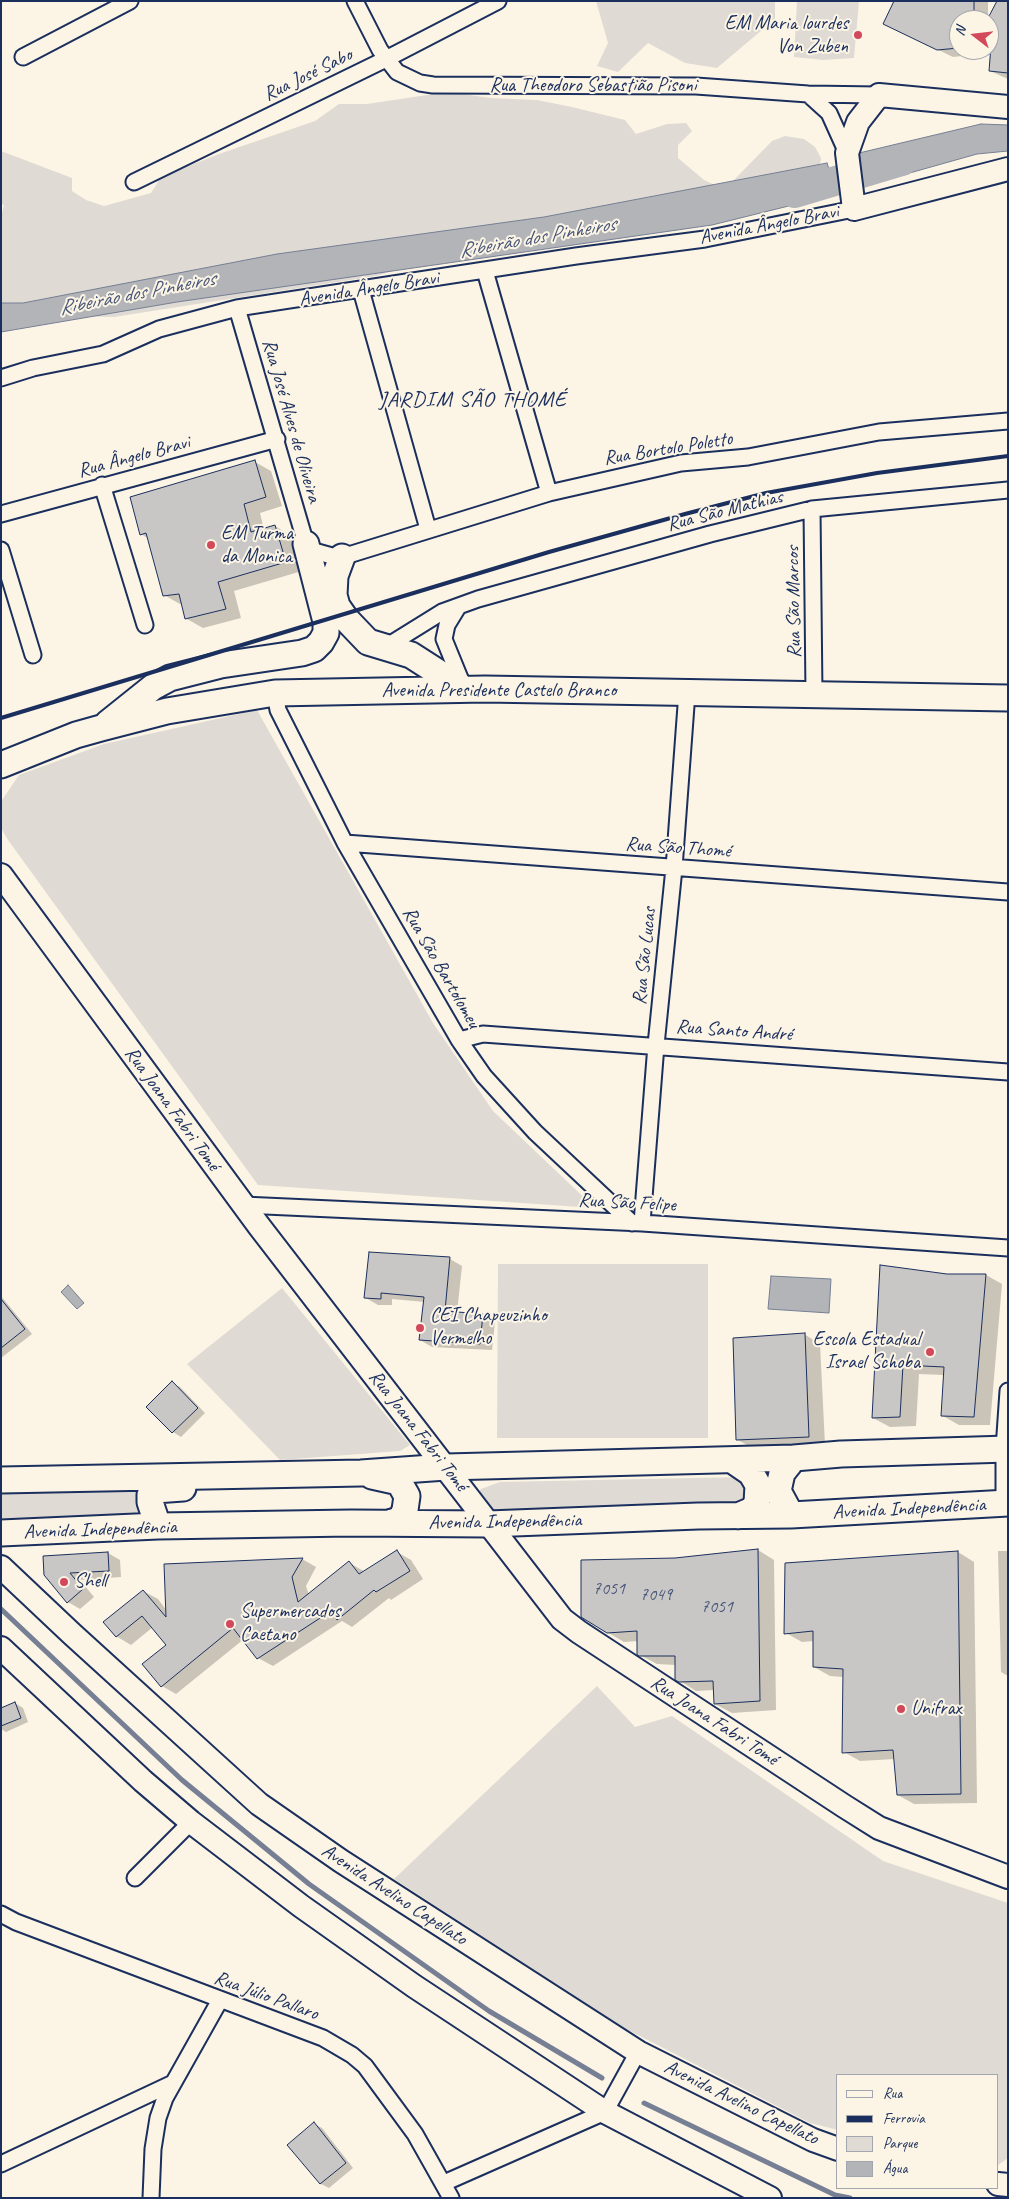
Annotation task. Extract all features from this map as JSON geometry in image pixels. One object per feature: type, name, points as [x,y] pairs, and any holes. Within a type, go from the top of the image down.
[{"type":"main road","points":[[101,728],[153,687],[170,678],[222,665],[302,653],[314,649],[322,642],[326,633],[326,622],[306,544]]},
{"type":"main road","points":[[342,557],[335,576],[334,595],[337,606],[346,619],[368,642],[411,655],[464,689]]},
{"type":"main road","name":"Avenida Presidente Castelo Branco","points":[[3,766],[76,735],[101,728],[167,711],[275,693],[464,689],[1008,698]]},
{"type":"main road","points":[[1,1480],[361,1473],[446,1467],[732,1460],[841,1454],[1006,1449]]},
{"type":"main road","points":[[791,1515],[778,1492],[782,1473],[794,1458]]},
{"type":"main road","points":[[732,1460],[751,1473],[758,1485],[757,1503],[752,1510],[738,1516]]},
{"type":"main road","points":[[361,1473],[399,1482],[407,1496],[405,1510],[401,1519],[390,1523]]},
{"type":"main road","points":[[158,1526],[150,1502],[150,1495],[155,1490],[186,1488],[224,1476]]},
{"type":"main road","name":"Avenida Independência","points":[[1,1533],[158,1526],[390,1523],[488,1524],[791,1515],[1006,1503]]},
{"type":"street","points":[[23,57],[130,1]]},
{"type":"street","name":"Rua Theodoro Sebastião Pisoni","points":[[355,1],[386,59],[396,72],[420,83],[433,85],[696,86],[808,94],[879,95],[1008,107]]},
{"type":"street","name":"Rua José Sabo","points":[[134,182],[386,59],[498,1]]},
{"type":"street","points":[[808,94],[829,113],[847,153],[854,198]]},
{"type":"street","points":[[847,153],[858,122],[879,95]]},
{"type":"street","name":"Avenida Ângelo Bravi","points":[[1,378],[33,368],[103,354],[159,329],[237,308],[576,256],[705,239],[854,198],[1008,169]]},
{"type":"street","points":[[485,271],[549,493]]},
{"type":"street","points":[[361,290],[428,529]]},
{"type":"street","name":"Rua José Alves de Oliveira","points":[[237,308],[277,439],[306,544]]},
{"type":"street","name":"Rua Bortolo Poletto","points":[[342,557],[549,493],[681,463],[748,457],[879,432],[1008,421]]},
{"type":"street","name":"Rua Ângelo Bravi","points":[[1,514],[277,439]]},
{"type":"street","points":[[102,485],[144,625]]},
{"type":"street","name":"Rua São Mathias","points":[[384,648],[442,612],[478,599],[710,534],[812,509],[1008,490]]},
{"type":"street","name":"Rua São Marcos","points":[[812,509],[814,694]]},
{"type":"street","points":[[306,544],[321,554],[342,557]]},
{"type":"street","points":[[1,550],[33,655]]},
{"type":"street","points":[[458,607],[447,625],[444,639],[464,689]]},
{"type":"street","name":"Rua São Lucas","points":[[637,1223],[674,868],[687,692]]},
{"type":"street","name":"Rua São Bartolomeu","points":[[275,693],[278,710],[345,843],[459,1040],[484,1076],[535,1132],[637,1223]]},
{"type":"street","name":"Rua São Thomé","points":[[345,843],[1008,892]]},
{"type":"street","name":"Rua Joana Fabri Tomé","points":[[1,875],[243,1205],[562,1619],[879,1828],[1008,1877]]},
{"type":"street","name":"Rua Santo André","points":[[459,1040],[483,1034],[1008,1072]]},
{"type":"street","name":"Rua São Felipe","points":[[243,1205],[637,1223],[1008,1248]]},
{"type":"street","points":[[1006,1503],[1008,1390]]},
{"type":"street","name":"Avenida Avelino Capellato","points":[[1,1567],[259,1804],[341,1861],[638,2052],[796,2132],[836,2148]]},
{"type":"street","points":[[1,1648],[143,1782],[190,1822],[301,1906],[414,1986],[605,2112],[770,2198]]},
{"type":"street","points":[[135,1878],[190,1822]]},
{"type":"street","name":"Rua Júlio Pallaro","points":[[1,1914],[16,1922],[323,2038],[359,2060],[415,2134],[451,2198]]},
{"type":"street","points":[[151,2198],[153,2149],[158,2118],[165,2098],[220,2000]]},
{"type":"street","points":[[444,2183],[605,2112],[638,2052]]},
{"type":"street","points":[[1,2164],[173,2083]]},
{"type":"green space","points":[[596,1],[775,1],[775,19],[717,68],[685,63],[648,43],[618,72],[597,66],[608,43]]},
{"type":"green space","points":[[797,1],[859,1],[854,58],[823,60],[794,57]]},
{"type":"green space","points":[[447,92],[491,98],[537,100],[572,107],[625,120],[636,134],[667,124],[686,123],[692,131],[678,145],[678,158],[704,180],[715,185],[733,181],[772,141],[785,136],[804,139],[815,147],[821,158],[819,172],[416,257],[396,270],[376,276],[114,317],[56,316],[1,320],[1,217],[4,205],[1,204],[1,151],[72,178],[72,191],[86,200],[104,206],[151,193],[161,177],[219,154],[315,121],[339,104],[367,104]]},
{"type":"green space","points":[[257,710],[433,1023],[493,1111],[595,1208],[258,1185],[1,828],[2,800],[19,775],[104,744]]},
{"type":"green space","points":[[498,1264],[708,1264],[708,1438],[497,1438]]},
{"type":"green space","points":[[282,1288],[410,1445],[400,1451],[280,1460],[187,1364]]},
{"type":"green space","points":[[744,1477],[753,1485],[740,1511],[489,1516],[476,1495],[481,1489],[500,1482]]},
{"type":"green space","points":[[149,1484],[147,1520],[1,1526],[1,1489]]},
{"type":"green space","points":[[597,1686],[635,1727],[672,1716],[883,1861],[1008,1903],[1008,2158],[999,2164],[999,2074],[836,2074],[836,2130],[810,2123],[628,2030],[394,1879]]},
{"type":"water","points":[[981,124],[1008,125],[1008,151],[977,154],[867,185],[859,153]]},
{"type":"water","points":[[827,163],[837,194],[712,225],[177,302],[1,332],[1,303],[23,303],[277,254],[544,217]]},
{"type":"water","points":[[771,1276],[831,1279],[829,1313],[768,1309]]},
{"type":"water","points":[[68,1285],[84,1303],[77,1309],[61,1292]]},
{"type":"building","points":[[894,1],[974,1],[974,10],[949,10],[949,49],[937,50],[883,24]]},
{"type":"building","points":[[997,1],[1008,1],[1008,73],[989,71],[990,60],[999,60],[999,10],[992,10]]},
{"type":"building","name":"EM Turma da Monica","points":[[255,460],[266,497],[244,504],[251,532],[275,525],[286,562],[218,582],[226,609],[185,619],[179,594],[163,596],[146,533],[140,535],[130,497]]},
{"type":"building","points":[[369,1252],[450,1257],[445,1311],[483,1314],[480,1344],[419,1340],[424,1297],[381,1293],[381,1299],[364,1298]]},
{"type":"building","points":[[880,1265],[947,1274],[986,1274],[974,1417],[941,1416],[944,1367],[903,1365],[900,1417],[872,1418]]},
{"type":"building","points":[[1,1299],[25,1329],[1,1348]]},
{"type":"building","points":[[805,1333],[809,1437],[736,1440],[733,1338]]},
{"type":"building","points":[[172,1381],[198,1408],[172,1433],[146,1407]]},
{"type":"building","points":[[758,1549],[760,1701],[714,1704],[713,1681],[679,1682],[675,1680],[675,1656],[637,1655],[637,1631],[607,1633],[581,1617],[581,1560],[675,1558]]},
{"type":"building","name":"Supermercados Caetano","points":[[397,1550],[410,1571],[376,1592],[374,1590],[337,1620],[331,1611],[257,1659],[233,1628],[161,1687],[142,1664],[166,1645],[142,1616],[116,1637],[103,1622],[143,1590],[166,1617],[164,1564],[303,1558],[292,1577],[298,1602],[349,1561],[359,1574]]},
{"type":"building","name":"Unifrax","points":[[958,1551],[961,1794],[897,1795],[893,1750],[842,1753],[843,1669],[813,1667],[813,1631],[784,1634],[785,1563]]},
{"type":"building","name":"Shell","points":[[108,1552],[109,1571],[70,1573],[83,1589],[67,1603],[44,1575],[43,1556]]},
{"type":"building","points":[[15,1702],[21,1718],[1,1726],[1,1708]]},
{"type":"building","points":[[314,2122],[346,2163],[320,2184],[287,2145]]},
{"type":"waterway","name":"Ribeirão dos Pinheiros","points":[[795,193],[902,161]]},
{"type":"waterway","points":[[1,1609],[182,1780],[309,1884],[489,2011],[602,2078]]},
{"type":"waterway","points":[[644,2103],[835,2195],[850,2198]]},
{"type":"railway","points":[[1,718],[549,552],[685,514],[766,493],[877,473],[1008,456]]},
{"type":"place","name":"EM Maria lourdes Von Zuben","points":[[858,35]]},
{"type":"place","name":"EM Turma da Monica","points":[[211,545]]},
{"type":"place","name":"CEI Chapeuzinho Vermelho","points":[[420,1328]]},
{"type":"place","name":"Escola Estadual Israel Schoba","points":[[930,1352]]},
{"type":"place","name":"Shell","points":[[64,1582]]},
{"type":"place","name":"Supermercados Caetano","points":[[230,1624]]},
{"type":"place","name":"Unifrax","points":[[901,1709]]},
{"type":"district","name":"JARDIM SÃO THOMÉ","points":[[473,400]]}]
